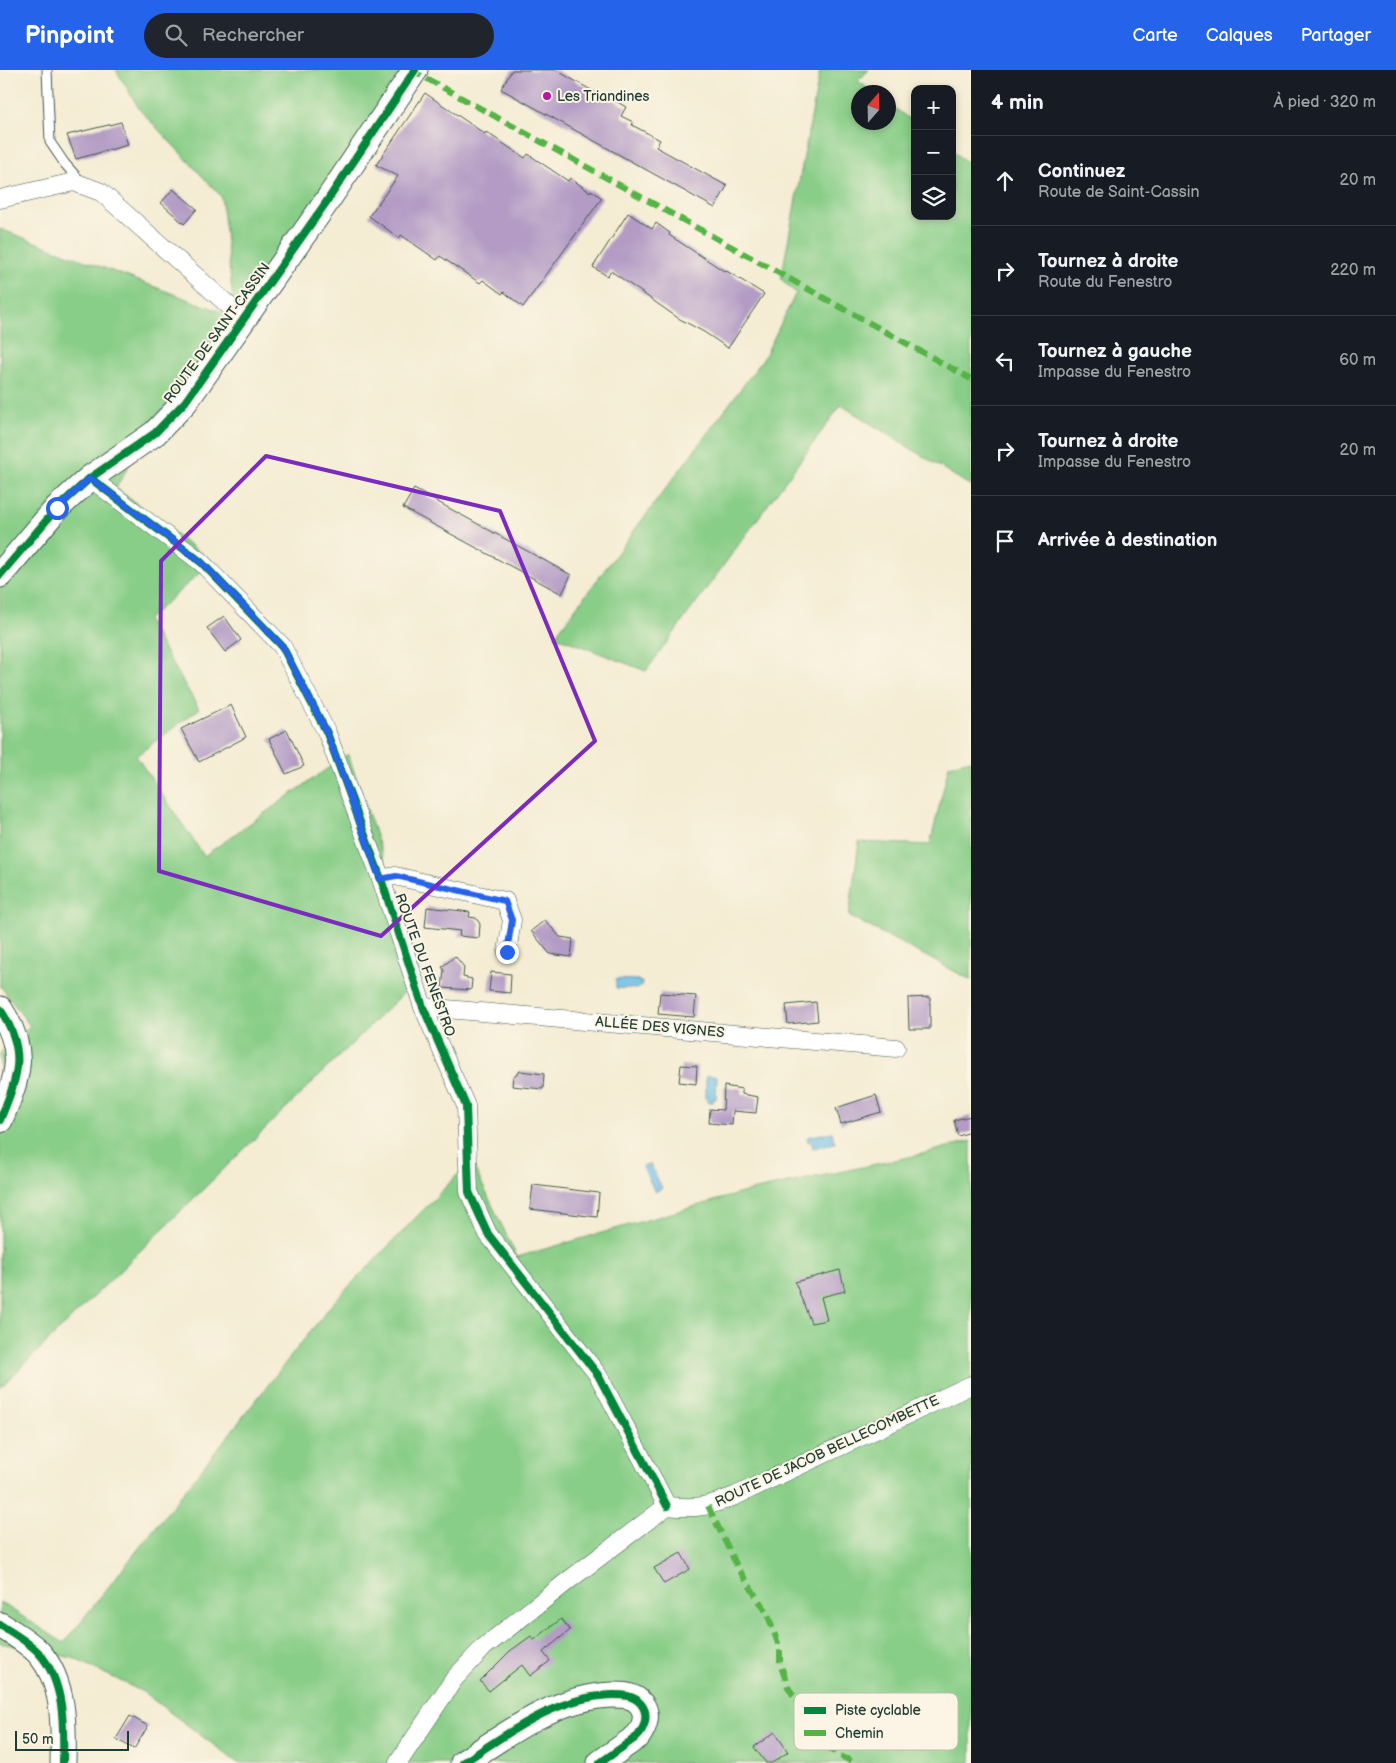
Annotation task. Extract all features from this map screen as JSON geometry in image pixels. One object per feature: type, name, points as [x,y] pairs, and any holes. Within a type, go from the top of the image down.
[{"type":"street","name":"ROUTE DE SAINT-CASSIN","points":[[0,575],[57,508],[90,478],[149,438],[185,402],[325,204],[415,70]]},
{"type":"street","points":[[0,199],[74,182],[101,192],[244,319]]},
{"type":"street","name":"ROUTE DU FENESTRO","points":[[90,478],[201,562],[282,646],[327,733],[380,879],[423,1007],[466,1106],[469,1192],[488,1234],[598,1375],[667,1506]]},
{"type":"street","points":[[380,879],[396,876],[505,901],[512,920],[507,952]]},
{"type":"street","name":"ALLÉE DES VIGNES","points":[[423,1007],[896,1048]]},
{"type":"street","points":[[0,1009],[15,1038],[18,1069],[0,1120]]},
{"type":"street","name":"ROUTE DE JACOB BELLECOMBETTE","points":[[667,1506],[690,1508],[708,1506],[735,1496],[971,1385]]},
{"type":"street","points":[[398,1763],[454,1680],[484,1647],[667,1506]]},
{"type":"street","points":[[0,1625],[28,1644],[49,1666],[60,1696],[63,1763]]},
{"type":"street","points":[[463,1763],[519,1726],[552,1709],[606,1695],[630,1696],[637,1700],[646,1714],[642,1730],[638,1736],[600,1763]]},
{"type":"lane","points":[[47,70],[50,142],[65,164],[84,186]]},
{"type":"highlighted area","points":[[266,456],[500,511],[595,741],[381,936],[159,871],[161,561]]},
{"type":"green space","points":[[116,70],[415,70],[235,317],[221,196],[140,110]]},
{"type":"green space","points":[[820,70],[869,70],[858,81],[863,85],[851,85],[851,130],[896,130],[896,109],[911,120],[911,220],[956,220],[956,154],[971,165],[971,486],[841,405],[646,671],[555,636],[764,358],[796,293],[781,279]]},
{"type":"green space","points":[[0,229],[235,317],[157,417],[116,488],[212,562],[147,620],[199,709],[136,756],[204,856],[348,754],[387,868],[420,977],[0,1388],[0,1053],[30,1026],[0,985]]},
{"type":"green space","points":[[971,760],[971,980],[849,916],[859,842],[930,845],[949,765]]},
{"type":"green space","points":[[971,1141],[971,1763],[238,1763],[143,1692],[73,1658],[0,1643],[0,1602],[64,1643],[333,1303],[471,1161],[517,1257],[742,1193],[918,1155]]},
{"type":"water","points":[[616,979],[639,980],[639,982],[642,982],[641,987],[638,989],[616,988]]},
{"type":"water","points":[[706,1076],[717,1076],[716,1099],[713,1099],[713,1102],[708,1102],[708,1099],[706,1099]]},
{"type":"water","points":[[832,1132],[835,1143],[813,1148],[811,1141],[808,1142],[807,1137]]},
{"type":"water","points":[[650,1164],[662,1188],[655,1192],[643,1167]]},
{"type":"building","points":[[512,70],[556,70],[605,98],[607,96],[626,107],[621,116],[633,122],[632,125],[660,140],[656,147],[727,186],[715,208],[501,89]]},
{"type":"building","points":[[425,93],[485,134],[486,132],[525,158],[528,154],[568,181],[570,178],[602,198],[523,307],[504,292],[502,294],[483,280],[480,283],[440,256],[437,260],[401,235],[399,238],[369,216],[398,176],[376,165]]},
{"type":"building","points":[[121,122],[128,145],[76,159],[67,135]]},
{"type":"building","points":[[173,189],[197,209],[184,224],[161,203]]},
{"type":"building","points":[[628,213],[652,229],[656,223],[670,233],[669,235],[724,271],[764,294],[728,348],[678,318],[611,271],[607,276],[593,267]]},
{"type":"building","points":[[414,489],[571,575],[562,594],[403,508]]},
{"type":"building","points":[[224,616],[241,640],[225,652],[207,628]]},
{"type":"building","points":[[231,705],[246,737],[199,762],[181,729]]},
{"type":"building","points":[[287,730],[304,766],[286,774],[269,739]]},
{"type":"building","points":[[427,907],[470,912],[469,917],[476,918],[480,924],[479,938],[459,936],[460,931],[425,927]]},
{"type":"building","points":[[545,920],[560,937],[573,939],[571,957],[550,954],[531,931]]},
{"type":"building","points":[[455,956],[464,967],[463,977],[472,979],[471,990],[442,988],[444,970],[442,967]]},
{"type":"building","points":[[491,972],[511,974],[510,993],[489,991]]},
{"type":"building","points":[[660,993],[696,996],[694,1017],[658,1014]]},
{"type":"building","points":[[930,997],[930,1029],[909,1029],[908,998]]},
{"type":"building","points":[[816,1002],[818,1021],[788,1024],[786,1005]]},
{"type":"building","points":[[681,1065],[697,1066],[696,1084],[679,1082]]},
{"type":"building","points":[[520,1071],[544,1074],[543,1089],[512,1086],[513,1077]]},
{"type":"building","points":[[724,1086],[742,1089],[742,1094],[758,1097],[756,1113],[733,1111],[732,1125],[709,1123],[710,1109],[723,1110]]},
{"type":"building","points":[[876,1095],[881,1112],[841,1124],[836,1108]]},
{"type":"building","points":[[971,1116],[971,1132],[958,1136],[954,1120]]},
{"type":"building","points":[[533,1185],[599,1193],[597,1217],[530,1209]]},
{"type":"building","points":[[840,1270],[845,1291],[821,1297],[827,1320],[811,1323],[795,1282]]},
{"type":"building","points":[[681,1553],[690,1569],[664,1584],[654,1568]]},
{"type":"building","points":[[561,1619],[570,1630],[543,1652],[550,1661],[530,1676],[522,1665],[489,1691],[480,1681],[510,1651],[531,1636],[534,1640]]},
{"type":"building","points":[[130,1716],[148,1726],[134,1749],[116,1739]]},
{"type":"building","points":[[775,1732],[788,1752],[772,1763],[766,1763],[754,1747]]},
{"type":"marked path","points":[[411,70],[971,379]]},
{"type":"marked path","points":[[708,1506],[738,1568],[767,1613],[780,1649],[780,1663],[788,1687],[794,1696]]},
{"type":"marked path","points":[[832,1750],[856,1763]]},
{"type":"cycle path","points":[[0,575],[57,508],[90,478],[155,433],[185,402],[325,204],[415,70]]},
{"type":"cycle path","points":[[90,478],[201,562],[282,646],[327,733],[381,879],[423,1007],[466,1106],[469,1192],[488,1234],[598,1375],[667,1506]]},
{"type":"cycle path","points":[[0,1009],[9,1024],[17,1051],[17,1064],[12,1090],[0,1120]]},
{"type":"cycle path","points":[[0,1625],[38,1652],[53,1676],[58,1690],[63,1719],[63,1763]]},
{"type":"cycle path","points":[[463,1763],[515,1729],[553,1709],[592,1697],[621,1695],[635,1699],[641,1704],[645,1712],[644,1724],[638,1736],[600,1763]]},
{"type":"place","name":"Les Triandines","points":[[547,96]]},
{"type":"route","points":[[57,508],[90,478],[201,562],[282,646],[327,733],[380,879],[396,876],[505,901],[512,920],[507,952]]}]
